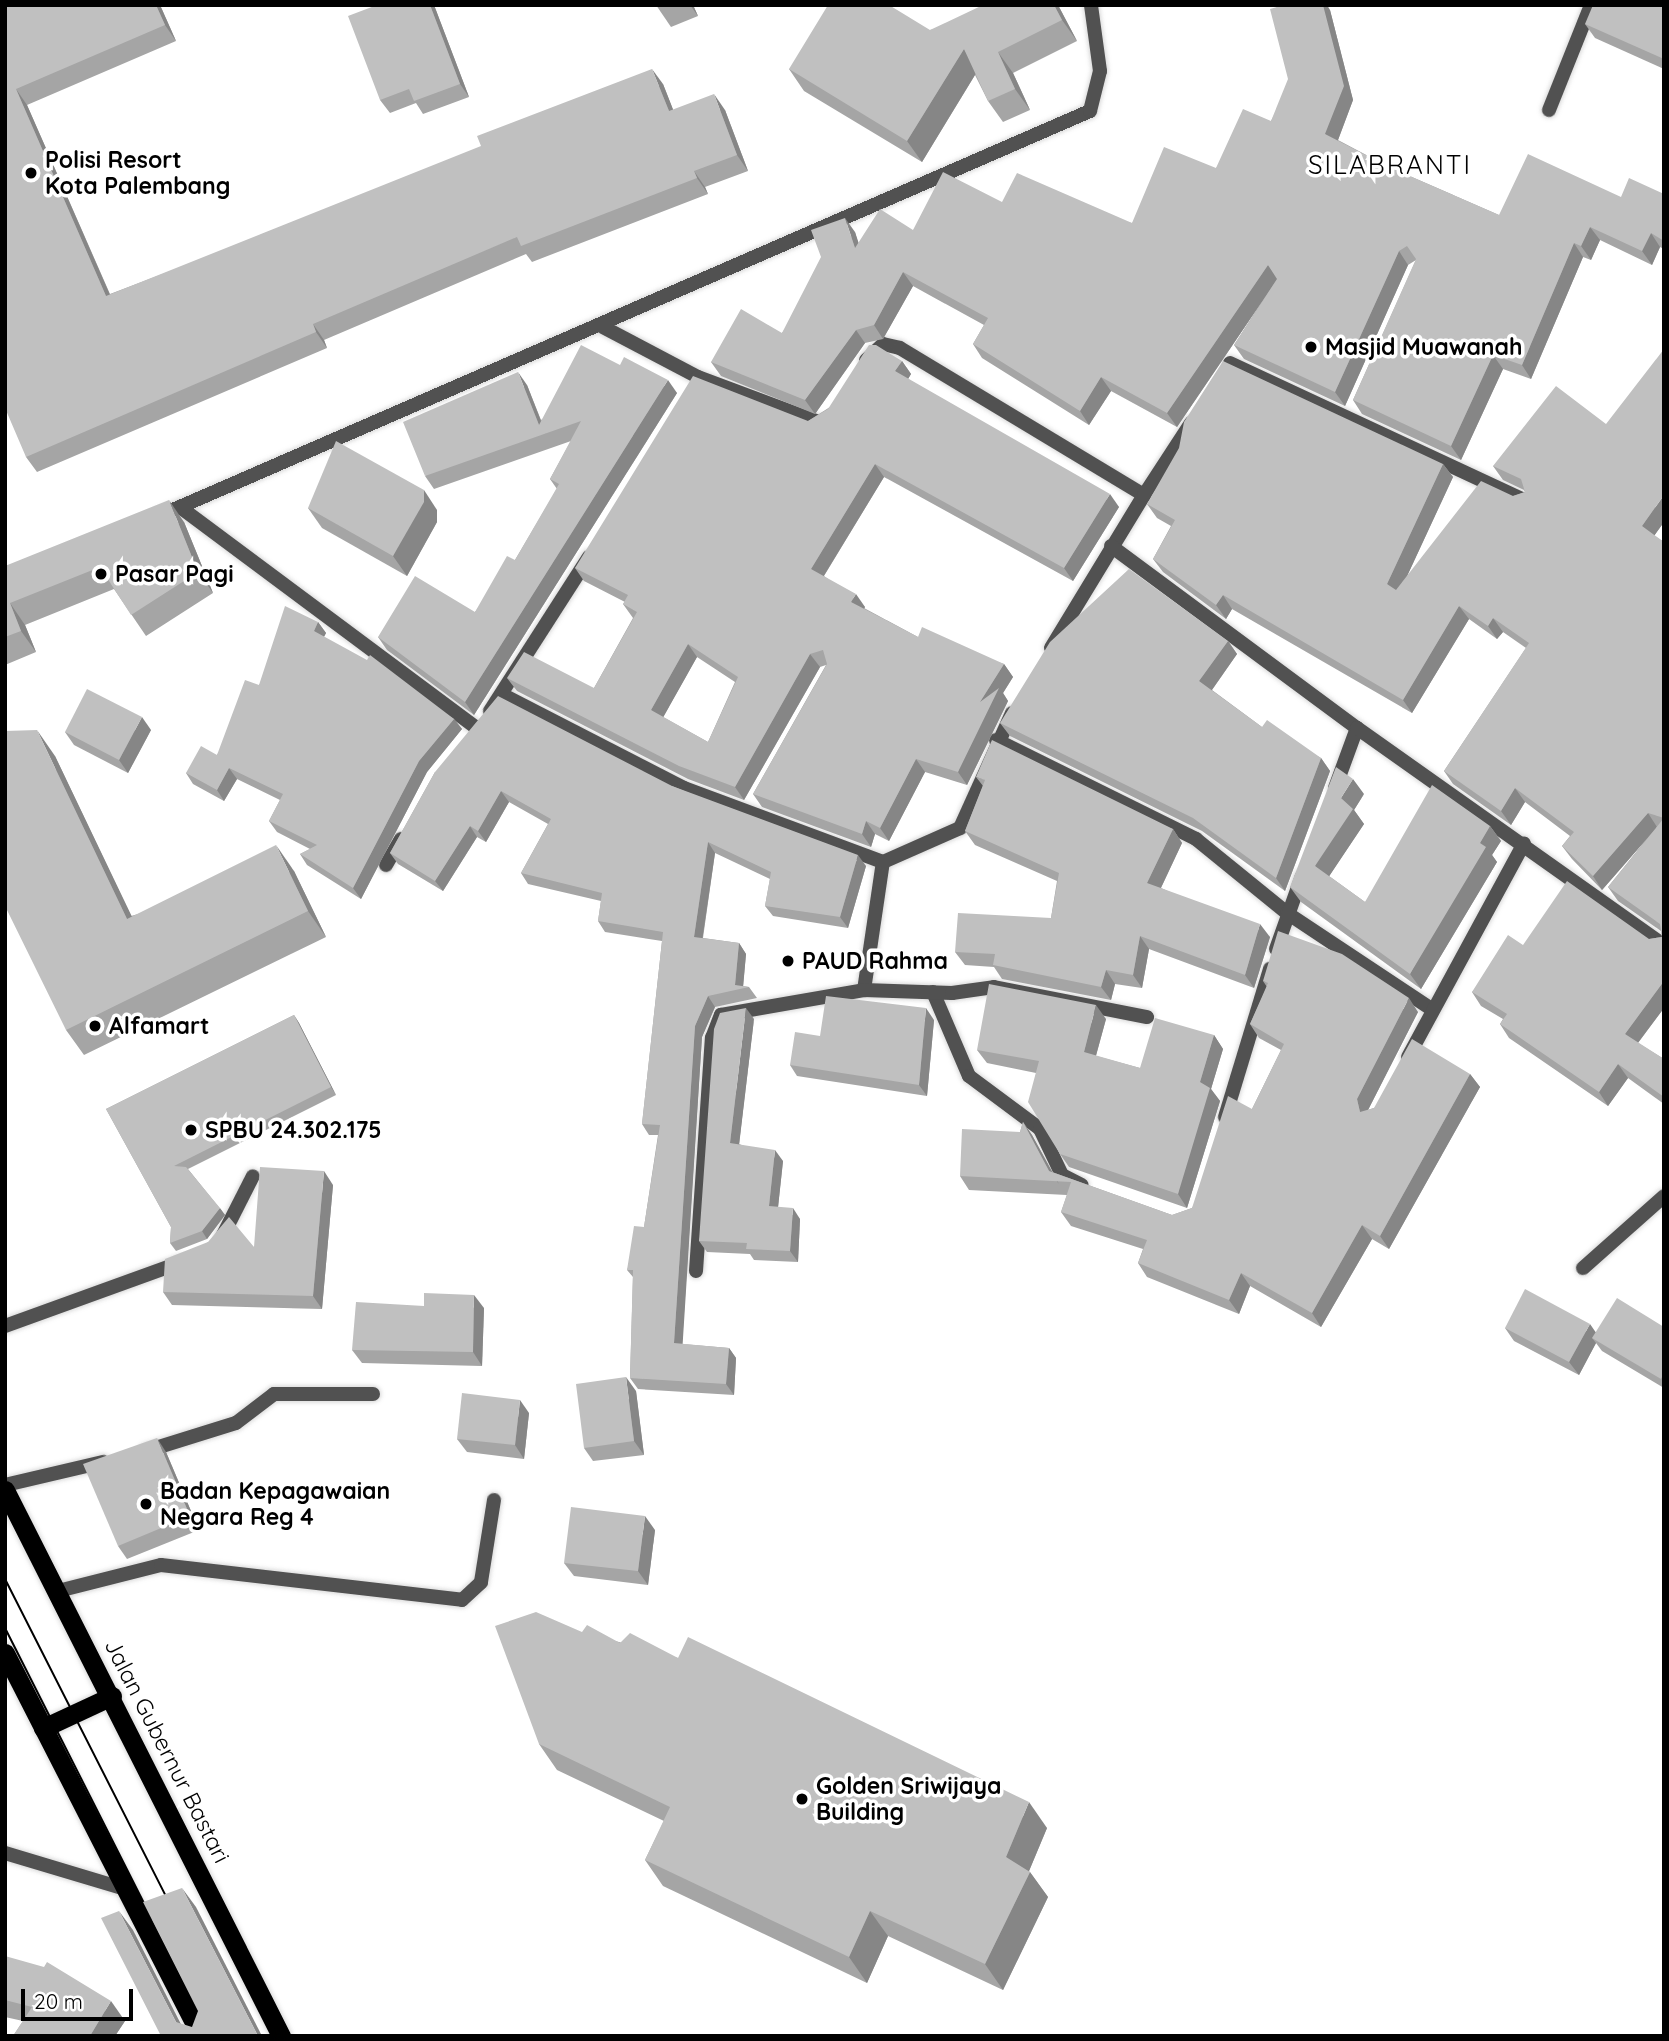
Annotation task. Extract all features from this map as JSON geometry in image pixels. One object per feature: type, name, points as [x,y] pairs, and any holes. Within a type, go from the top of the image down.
[{"type":"highway","name":"Jalan Gubernur Bastari","points":[[5,1488],[281,2036]]},
{"type":"highway","points":[[5,1653],[201,2036]]},
{"type":"highway","points":[[43,1728],[112,1696]]},
{"type":"street","points":[[143,522],[603,327],[1090,111],[1100,71],[1091,5]]},
{"type":"street","points":[[1549,110],[1591,5]]},
{"type":"street","points":[[603,327],[698,377],[817,425],[837,405]]},
{"type":"street","points":[[858,371],[873,349],[900,348],[1144,495]]},
{"type":"street","points":[[1230,363],[1354,410],[1527,501]]},
{"type":"street","points":[[684,393],[698,377]]},
{"type":"street","points":[[1044,660],[1111,546],[1201,407]]},
{"type":"street","points":[[180,507],[472,733],[503,695],[597,543]]},
{"type":"street","points":[[1111,546],[1357,728],[1524,844],[1609,897],[1664,945]]},
{"type":"street","points":[[503,695],[684,788],[752,806],[883,862],[960,828],[996,740],[1023,694]]},
{"type":"street","points":[[1329,802],[1357,728]]},
{"type":"street","points":[[996,740],[1196,839],[1287,914],[1433,1010]]},
{"type":"street","points":[[386,865],[410,824]]},
{"type":"street","points":[[1401,1069],[1524,844]]},
{"type":"street","points":[[864,990],[883,862]]},
{"type":"street","points":[[1219,1137],[1287,914],[1306,864]]},
{"type":"street","points":[[696,1271],[715,1021],[864,990],[1038,992],[1147,1017]]},
{"type":"street","points":[[933,992],[969,1076],[1040,1129],[1062,1175],[1099,1191]]},
{"type":"street","points":[[213,1247],[238,1215],[253,1176]]},
{"type":"street","points":[[1583,1268],[1664,1196]]},
{"type":"street","points":[[5,1326],[195,1257]]},
{"type":"street","points":[[5,1488],[125,1457],[236,1423],[274,1394],[373,1394]]},
{"type":"street","points":[[58,1591],[160,1565],[462,1600],[481,1582],[494,1500]]},
{"type":"street","points":[[5,1853],[125,1889]]},
{"type":"building","points":[[5,5],[156,5],[165,25],[16,89],[106,296],[481,146],[477,136],[652,69],[669,111],[714,94],[737,155],[694,171],[697,178],[521,246],[517,237],[313,324],[316,332],[26,457],[5,408]]},
{"type":"building","points":[[377,5],[430,5],[460,84],[414,101],[409,89],[380,100],[348,16]]},
{"type":"building","points":[[828,5],[889,5],[930,30],[983,5],[1054,5],[1062,20],[998,52],[1015,89],[988,101],[964,49],[907,141],[789,69]]},
{"type":"building","points":[[1284,5],[1323,5],[1344,86],[1325,134],[1389,167],[1499,215],[1528,154],[1621,197],[1629,178],[1664,194],[1664,241],[1651,233],[1642,251],[1590,227],[1581,246],[1574,243],[1522,365],[1493,355],[1451,446],[1353,400],[1416,259],[1407,246],[1399,251],[1335,392],[1234,345],[1277,279],[1268,265],[1167,413],[1101,377],[1080,411],[973,344],[988,318],[903,272],[874,325],[856,330],[805,400],[711,362],[741,309],[782,333],[821,257],[811,230],[845,218],[855,248],[880,209],[913,230],[943,172],[1002,202],[1017,173],[1132,223],[1164,147],[1216,168],[1243,109],[1271,121],[1288,79],[1270,9]]},
{"type":"building","points":[[1593,5],[1664,5],[1664,59],[1585,24]]},
{"type":"building","points":[[581,345],[620,365],[624,357],[668,380],[465,702],[378,637],[415,576],[475,612],[507,556],[515,560],[559,484],[550,479],[581,421],[425,476],[403,422],[518,372],[539,425]]},
{"type":"building","points":[[869,345],[876,345],[902,361],[895,371],[1110,494],[1064,568],[875,464],[811,569],[856,594],[851,602],[918,637],[922,627],[1004,664],[980,702],[999,688],[958,772],[916,759],[880,828],[866,821],[862,834],[753,794],[827,664],[823,650],[810,654],[735,787],[679,766],[507,678],[524,652],[594,688],[637,612],[623,604],[628,595],[575,568],[693,376],[808,421],[828,409]],"holes":[[[688,644],[738,677],[708,742],[651,710]]]},
{"type":"building","points":[[1664,349],[1664,495],[1642,526],[1664,542],[1664,818],[1648,813],[1593,876],[1562,846],[1574,832],[1515,788],[1501,811],[1444,771],[1529,643],[1493,618],[1488,626],[1459,606],[1403,700],[1223,595],[1216,605],[1153,559],[1175,520],[1147,504],[1179,448],[1184,422],[1223,361],[1443,464],[1387,584],[1396,590],[1481,481],[1513,496],[1525,492],[1521,479],[1493,466],[1556,386],[1606,424]]},
{"type":"building","points":[[336,441],[424,490],[424,502],[393,556],[308,508]]},
{"type":"building","points":[[169,500],[198,572],[131,615],[100,567],[10,603],[21,631],[5,637],[5,566]]},
{"type":"building","points":[[1129,569],[1228,641],[1199,681],[1262,727],[1267,720],[1321,758],[1276,878],[1193,818],[1000,723],[1050,642]]},
{"type":"building","points":[[285,606],[318,622],[314,631],[367,660],[370,655],[454,719],[419,761],[353,888],[300,854],[317,845],[269,821],[283,794],[229,768],[217,790],[186,773],[201,746],[217,755],[245,680],[259,685]]},
{"type":"building","points":[[87,689],[142,717],[119,760],[65,732]]},
{"type":"building","points":[[498,696],[672,786],[858,855],[840,917],[765,906],[771,872],[708,842],[694,937],[739,943],[735,985],[749,987],[708,996],[695,1026],[674,1343],[729,1348],[726,1384],[630,1378],[633,1270],[627,1270],[634,1226],[644,1227],[660,1125],[642,1124],[663,932],[598,921],[602,893],[521,873],[551,819],[501,791],[478,831],[470,826],[435,881],[390,853],[435,772]]},
{"type":"building","points":[[37,730],[127,919],[276,845],[308,911],[66,1030],[5,906],[5,731]]},
{"type":"building","points":[[992,740],[1173,829],[1147,883],[1260,924],[1245,975],[1140,936],[1133,975],[1106,970],[1101,987],[993,965],[995,954],[955,952],[958,913],[1051,918],[1059,873],[965,831],[985,780],[976,777]]},
{"type":"building","points":[[1336,767],[1353,779],[1341,798],[1353,809],[1315,866],[1365,902],[1432,785],[1490,826],[1480,843],[1486,847],[1410,974],[1290,887]]},
{"type":"building","points":[[1664,818],[1664,981],[1625,1034],[1664,1059],[1664,1097],[1618,1064],[1599,1092],[1500,1024],[1507,1014],[1472,992],[1508,935],[1523,945],[1567,881],[1649,939],[1662,937],[1660,924],[1608,887]]},
{"type":"building","points":[[1278,931],[1342,954],[1409,998],[1357,1099],[1360,1112],[1374,1108],[1412,1039],[1470,1074],[1380,1236],[1362,1225],[1312,1313],[1241,1273],[1229,1300],[1138,1263],[1147,1240],[1061,1212],[1071,1182],[960,1176],[962,1129],[1020,1132],[1023,1122],[1049,1171],[1172,1215],[1192,1208],[1228,1096],[1252,1109],[1284,1044],[1250,1024],[1268,983],[1263,981]]},
{"type":"building","points":[[989,984],[1096,1005],[1084,1052],[1140,1068],[1155,1018],[1214,1035],[1200,1082],[1210,1088],[1178,1194],[1060,1154],[1028,1102],[1039,1061],[977,1050]]},
{"type":"building","points":[[826,996],[926,1008],[919,1085],[790,1065],[795,1032],[820,1036]]},
{"type":"building","points":[[746,1008],[730,1143],[775,1150],[769,1206],[793,1208],[790,1251],[746,1249],[747,1243],[699,1241],[714,1029],[720,1013]]},
{"type":"building","points":[[294,1015],[331,1087],[174,1166],[186,1167],[220,1208],[202,1231],[170,1243],[171,1227],[106,1109]]},
{"type":"building","points":[[260,1167],[324,1171],[313,1296],[163,1292],[165,1259],[208,1242],[229,1217],[254,1247]]},
{"type":"building","points":[[1525,1289],[1590,1324],[1569,1362],[1505,1328]]},
{"type":"building","points":[[424,1293],[474,1295],[473,1352],[352,1350],[356,1302],[424,1306]]},
{"type":"building","points":[[1617,1298],[1664,1327],[1664,1373],[1661,1379],[1592,1338]]},
{"type":"building","points":[[626,1377],[634,1441],[584,1448],[576,1384]]},
{"type":"building","points":[[462,1393],[520,1400],[515,1445],[457,1439]]},
{"type":"building","name":"Badan Kepagawaian Negara Reg 4","points":[[157,1438],[190,1516],[118,1546],[83,1464]]},
{"type":"building","points":[[571,1507],[645,1516],[638,1571],[564,1563]]},
{"type":"building","name":"Golden Sriwijaya Building","points":[[536,1612],[582,1632],[587,1625],[620,1643],[630,1633],[678,1658],[688,1637],[1029,1802],[1006,1857],[1030,1872],[985,1964],[870,1911],[849,1957],[645,1860],[670,1807],[539,1744],[495,1626]]},
{"type":"building","points":[[182,1888],[258,2036],[161,2036],[101,1918],[119,1911],[176,2022],[192,2027],[198,2011],[143,1902]]},
{"type":"building","points":[[5,1956],[44,1967],[47,1962],[111,2001],[90,2036],[13,2036],[32,2007],[5,2000]]},
{"type":"tram line","points":[[5,1579],[173,1910]]},
{"type":"tram line","points":[[5,1628],[152,1919]]},
{"type":"place","name":"Polisi Resort Kota Palembang","points":[[31,173]]},
{"type":"place","name":"Masjid Muawanah","points":[[1311,347]]},
{"type":"place","name":"Pasar Pagi","points":[[101,574]]},
{"type":"place","name":"PAUD Rahma","points":[[788,961]]},
{"type":"place","name":"Alfamart","points":[[95,1026]]},
{"type":"place","name":"SPBU 24.302.175","points":[[191,1130]]},
{"type":"place","name":"Badan Kepagawaian Negara Reg 4","points":[[146,1504]]},
{"type":"place","name":"Golden Sriwijaya Building","points":[[802,1799]]},
{"type":"district","name":"SILABRANTI","points":[[1390,165]]}]
